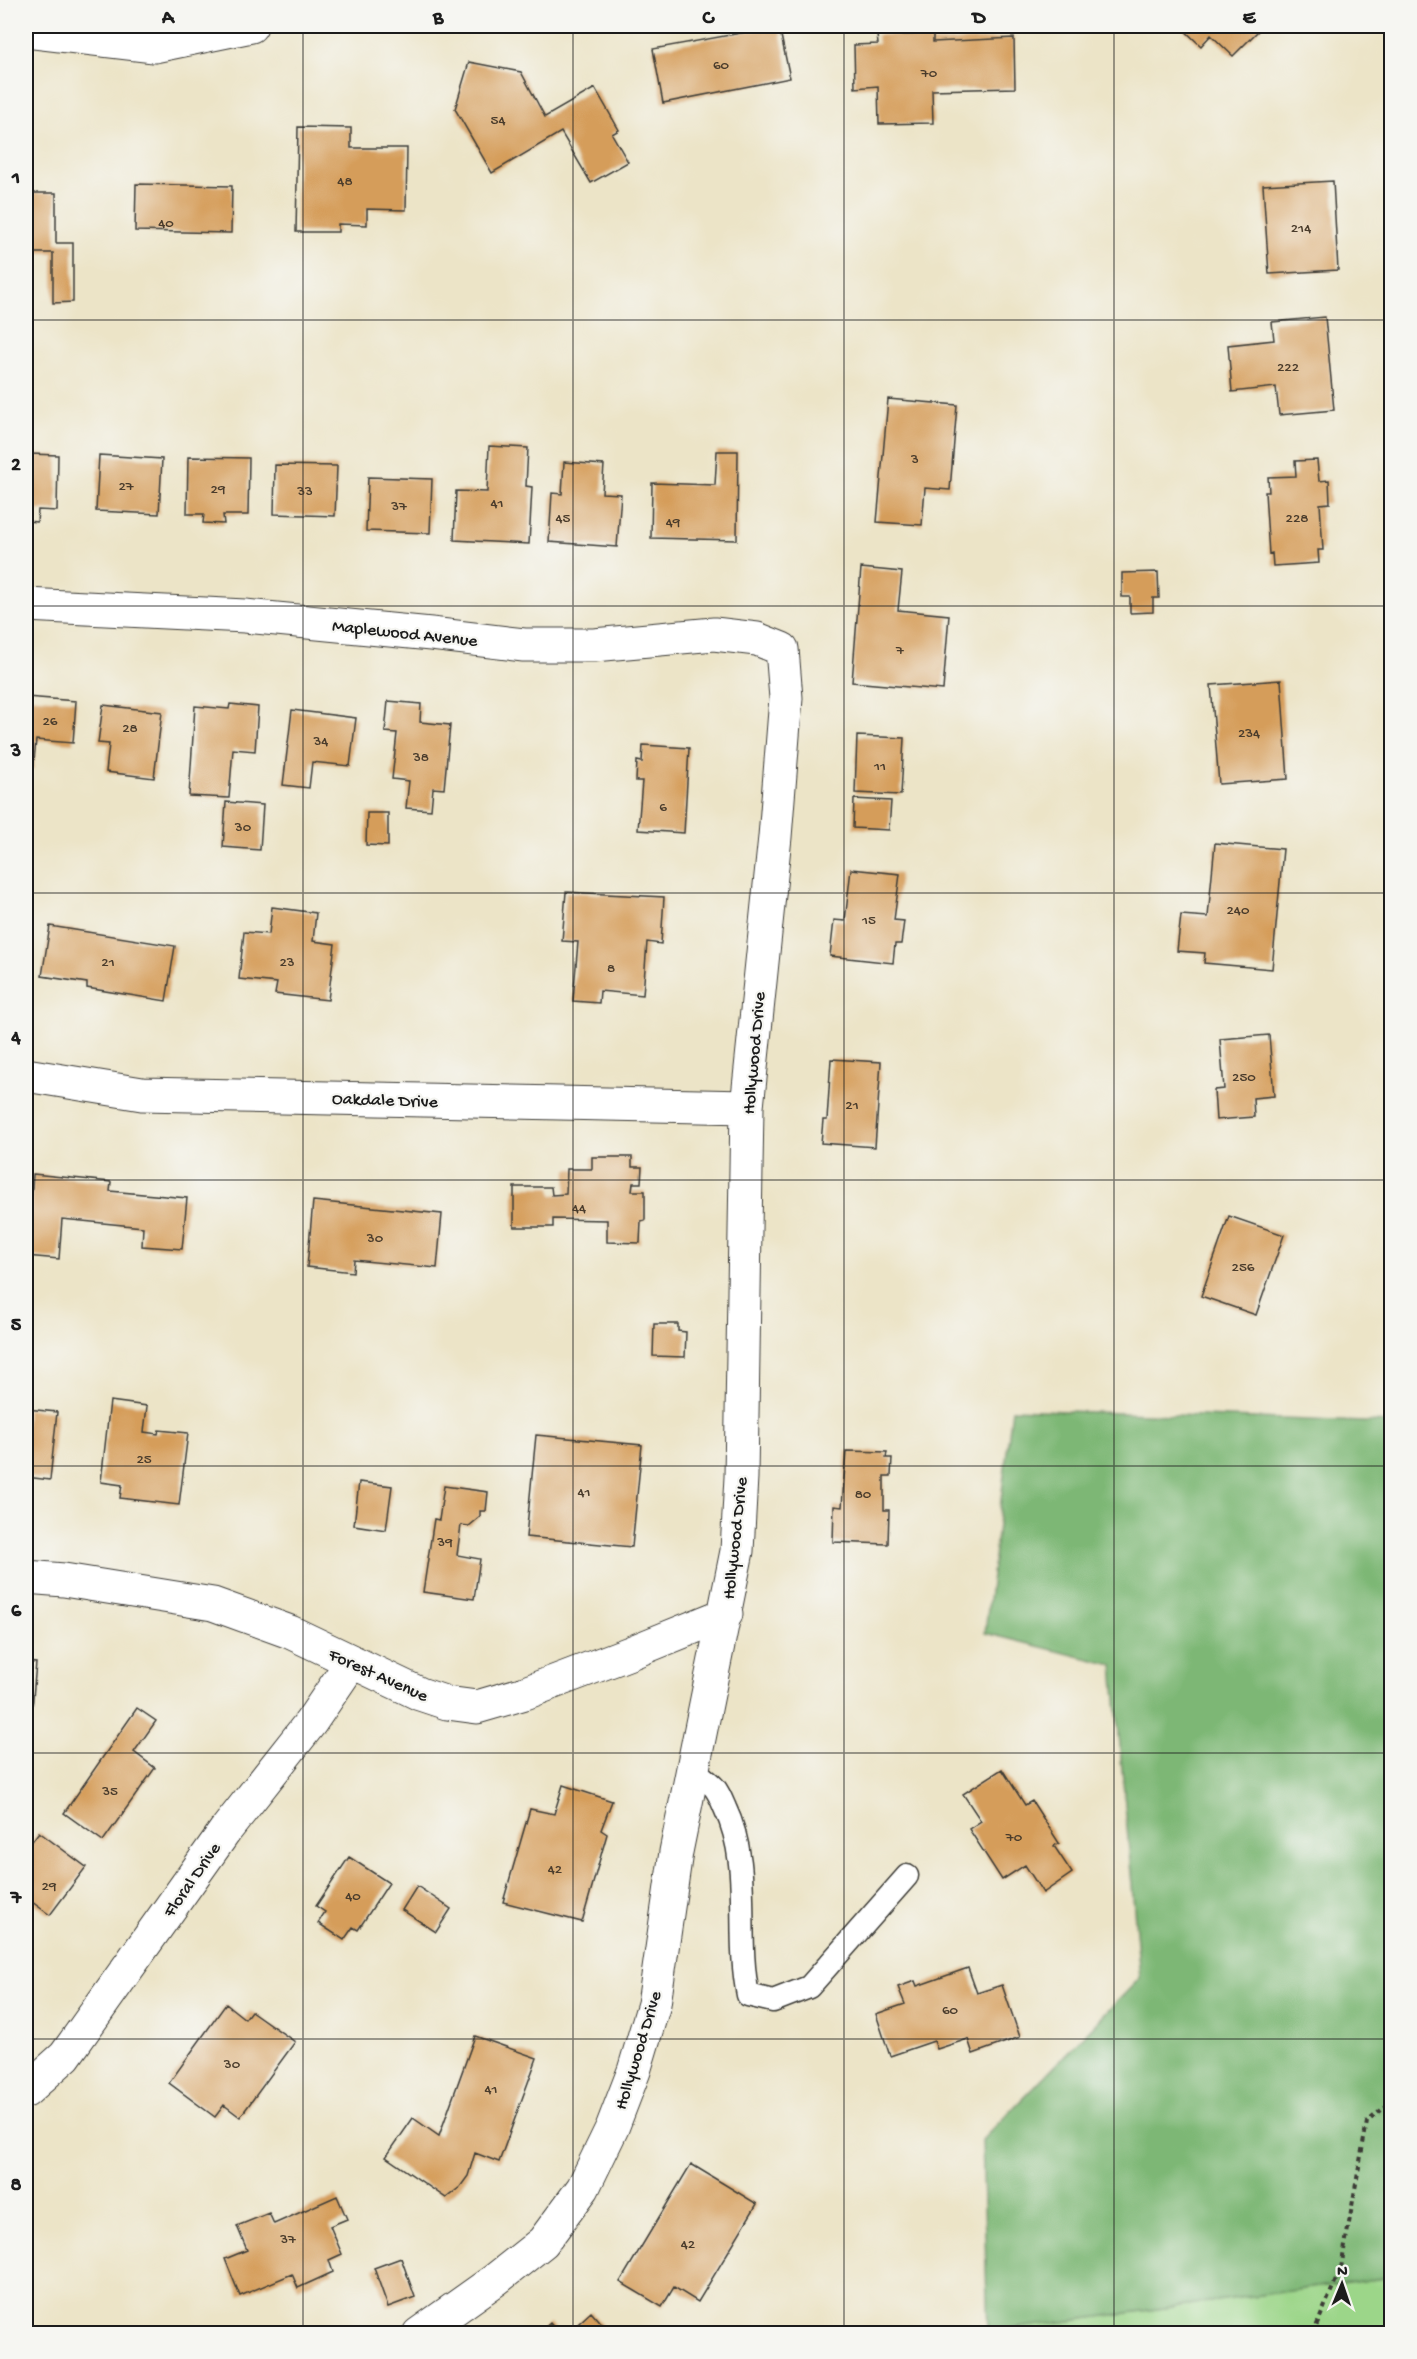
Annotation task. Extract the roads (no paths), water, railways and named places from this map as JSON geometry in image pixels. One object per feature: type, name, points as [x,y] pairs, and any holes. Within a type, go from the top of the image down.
[{"type":"street","points":[[26,31],[154,46],[251,26]]},
{"type":"street","name":"Maplewood Avenue","points":[[26,605],[245,616],[524,645],[594,645],[714,634],[757,639],[782,649]]},
{"type":"street","name":"Hollywood Drive","points":[[419,2334],[495,2280],[543,2242],[583,2188],[612,2128],[634,2071],[654,2004],[676,1852],[726,1614],[736,1551],[741,1477],[747,1107],[780,779],[786,699],[782,649]]},
{"type":"street","name":"Oakdale Drive","points":[[26,1075],[142,1094],[747,1107]]},
{"type":"street","name":"Forest Avenue","points":[[26,1577],[64,1580],[213,1604],[290,1632],[420,1694],[447,1703],[477,1707],[525,1693],[726,1614]]},
{"type":"street","name":"Floral Drive","points":[[26,2091],[65,2056],[225,1831],[311,1722],[351,1663]]},
{"type":"lane","points":[[693,1769],[716,1789],[732,1822],[742,1876],[742,1955],[748,1995],[773,2001],[809,1987],[908,1876]]}]
